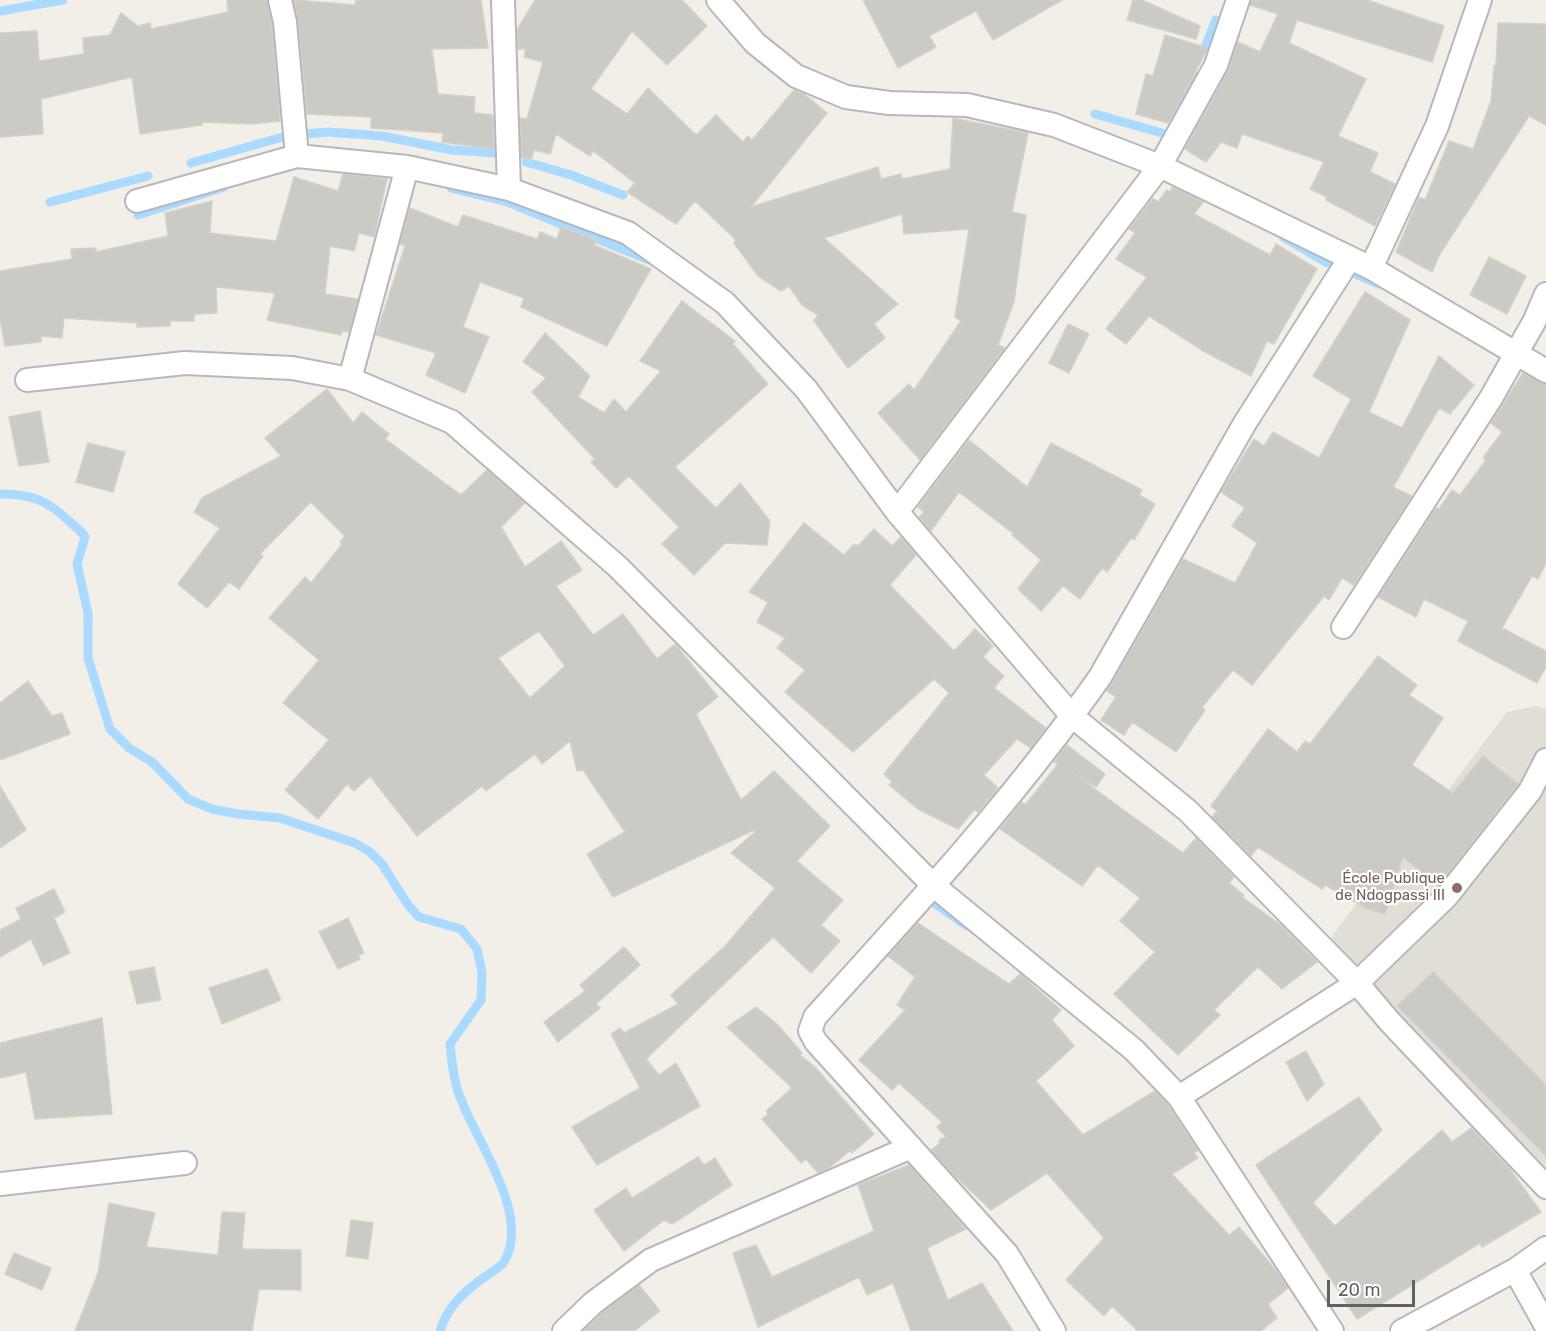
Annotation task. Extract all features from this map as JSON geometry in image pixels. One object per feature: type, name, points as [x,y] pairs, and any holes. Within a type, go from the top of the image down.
[{"type":"street","points":[[280,0],[285,22],[297,156]]},
{"type":"street","points":[[503,0],[508,189]]},
{"type":"street","points":[[718,0],[755,43],[796,76],[846,97],[889,103],[967,105],[1054,125],[1160,166],[1371,268],[1546,371]]},
{"type":"street","points":[[897,512],[1160,166],[1216,65],[1238,0]]},
{"type":"street","points":[[1371,268],[1437,126],[1472,2]]},
{"type":"street","points":[[137,201],[297,156],[407,167],[508,189],[628,233],[725,303],[806,389],[897,512],[1072,716],[1188,811],[1357,983],[1390,1022],[1546,1187]]},
{"type":"street","points":[[350,379],[407,167]]},
{"type":"street","points":[[1054,1331],[1007,1254],[816,1042],[810,1031],[815,1017],[934,886],[1072,716],[1100,676],[1245,423],[1350,258]]},
{"type":"street","points":[[1343,627],[1491,398],[1516,355],[1546,294]]},
{"type":"street","points":[[27,380],[185,363],[292,368],[350,379],[452,422],[618,567],[934,886],[1134,1050],[1179,1097],[1332,1331]]},
{"type":"street","points":[[1179,1097],[1357,983],[1447,896],[1530,791],[1546,760]]},
{"type":"street","points":[[564,1331],[593,1303],[651,1260],[911,1147]]},
{"type":"street","points":[[0,1184],[185,1163]]},
{"type":"street","points":[[1402,1331],[1515,1270],[1546,1248]]},
{"type":"street","points":[[1515,1270],[1546,1326]]},
{"type":"shaded area","name":"École Publique de Ndogpassi III","points":[[1536,706],[1546,709],[1546,1167],[1410,1031],[1330,939],[1405,837],[1417,831],[1507,712]]},
{"type":"building","points":[[227,0],[267,0],[272,24],[280,121],[251,124],[202,122],[202,125],[140,134],[132,77],[41,99],[43,134],[0,137],[0,33],[37,31],[39,61],[84,54],[83,38],[110,35],[121,13],[138,26],[150,23],[151,29],[228,12]]},
{"type":"building","points":[[294,0],[356,5],[355,0],[481,0],[488,48],[432,49],[438,94],[475,97],[474,113],[493,115],[494,149],[442,142],[443,133],[371,128],[371,117],[307,114]]},
{"type":"building","points":[[535,0],[682,0],[707,26],[667,65],[632,31],[591,89],[627,114],[648,88],[696,135],[716,115],[743,142],[748,136],[752,140],[794,90],[804,94],[827,113],[751,207],[878,167],[881,179],[901,174],[902,179],[950,169],[953,118],[1028,133],[1012,212],[1026,215],[1014,302],[998,345],[1005,348],[920,460],[878,413],[909,384],[914,390],[961,321],[955,317],[969,229],[904,234],[902,214],[824,238],[898,304],[874,324],[885,338],[848,368],[814,321],[818,315],[802,305],[789,286],[781,291],[758,276],[734,243],[736,240],[695,201],[676,224],[627,192],[635,183],[593,151],[590,156],[556,134],[550,154],[534,150],[531,160],[521,157],[520,118],[527,119],[543,62],[524,57],[526,49],[518,49],[517,30]]},
{"type":"building","points":[[863,0],[1062,0],[993,40],[976,11],[929,36],[936,47],[898,68]]},
{"type":"building","points":[[1133,0],[1142,0],[1200,26],[1196,39],[1127,20]]},
{"type":"building","points":[[1251,0],[1367,0],[1444,26],[1432,62],[1297,20],[1289,43],[1366,79],[1338,136],[1378,153],[1370,172],[1395,184],[1375,226],[1310,189],[1324,162],[1242,134],[1237,148],[1221,142],[1206,162],[1185,149],[1228,71],[1238,42],[1260,52],[1278,14],[1250,5]]},
{"type":"building","points":[[1498,23],[1546,24],[1546,125],[1529,116],[1440,254],[1432,272],[1396,252],[1419,197],[1425,200],[1449,141],[1473,149],[1491,101]]},
{"type":"building","points":[[1165,35],[1208,48],[1168,123],[1136,114],[1146,74],[1153,76]]},
{"type":"building","points":[[343,174],[387,179],[374,237],[359,233],[354,251],[330,246],[325,294],[358,299],[349,332],[342,331],[341,335],[267,320],[275,293],[216,287],[217,313],[194,314],[194,321],[170,321],[170,326],[137,327],[137,323],[64,318],[62,338],[41,336],[41,342],[5,346],[0,318],[0,271],[72,259],[71,249],[96,248],[96,252],[168,236],[165,213],[212,201],[210,233],[276,241],[294,177],[338,191]]},
{"type":"building","points":[[1173,187],[1203,202],[1194,214],[1270,255],[1276,244],[1317,269],[1274,344],[1267,341],[1251,376],[1205,352],[1149,316],[1126,344],[1106,329],[1147,277],[1116,259],[1135,233],[1129,229],[1153,198],[1158,202],[1167,190],[1170,192]]},
{"type":"building","points":[[410,208],[458,227],[463,215],[537,239],[540,232],[557,239],[561,227],[596,240],[594,245],[651,269],[607,346],[521,307],[524,298],[480,282],[463,327],[489,337],[465,393],[426,375],[436,353],[376,335],[405,246],[400,244]]},
{"type":"building","points":[[1489,257],[1526,276],[1507,314],[1470,295]]},
{"type":"building","points":[[1365,292],[1410,320],[1369,412],[1402,428],[1439,356],[1474,385],[1450,414],[1439,408],[1393,487],[1412,496],[1354,585],[1342,578],[1329,600],[1324,596],[1252,685],[1233,670],[1202,707],[1205,710],[1176,752],[1132,722],[1124,735],[1101,720],[1116,697],[1107,691],[1183,559],[1235,583],[1257,543],[1232,526],[1245,508],[1221,492],[1254,439],[1264,446],[1273,432],[1319,458],[1351,399],[1313,376]]},
{"type":"building","points":[[682,301],[735,341],[733,344],[768,384],[675,467],[716,508],[740,483],[770,521],[767,545],[725,543],[694,575],[662,544],[679,527],[629,476],[616,488],[591,462],[595,459],[532,392],[546,378],[523,362],[545,333],[590,376],[578,397],[604,413],[614,399],[626,412],[661,371],[640,361]]},
{"type":"building","points":[[1068,324],[1089,334],[1069,373],[1049,363]]},
{"type":"building","points":[[1523,373],[1546,384],[1546,563],[1538,579],[1532,576],[1502,628],[1546,651],[1546,667],[1537,683],[1458,641],[1468,621],[1424,599],[1416,617],[1378,597],[1436,508],[1439,509],[1452,490],[1460,495],[1486,460],[1483,458],[1502,432],[1491,423]]},
{"type":"building","points":[[327,389],[353,423],[362,412],[389,434],[385,439],[461,495],[487,470],[525,503],[501,527],[525,567],[561,541],[582,570],[556,586],[593,635],[623,614],[657,659],[675,644],[718,697],[696,714],[741,800],[774,771],[830,826],[797,861],[843,900],[821,925],[840,941],[811,973],[773,937],[646,1059],[659,1075],[676,1063],[700,1106],[597,1165],[572,1127],[640,1088],[611,1034],[620,1028],[624,1033],[678,1004],[671,995],[725,946],[775,888],[731,853],[755,832],[754,830],[613,897],[587,854],[625,832],[583,770],[577,771],[570,741],[542,764],[535,754],[486,791],[482,786],[417,836],[370,776],[354,791],[347,784],[318,819],[285,790],[329,740],[283,703],[319,660],[269,618],[305,577],[311,583],[342,544],[340,542],[345,536],[311,502],[260,554],[263,556],[239,589],[229,582],[207,608],[178,584],[220,528],[194,512],[202,498],[281,456],[265,438]],"holes":[[[539,631],[565,666],[530,698],[498,658]]]},
{"type":"building","points":[[40,411],[49,462],[19,466],[9,417]]},
{"type":"building","points":[[969,440],[1027,487],[1051,443],[1142,490],[1139,495],[1155,504],[1134,540],[1131,538],[1107,572],[1102,568],[1080,599],[1063,586],[1041,611],[1018,589],[1041,560],[1012,535],[1014,534],[959,492],[931,531],[919,517],[924,512],[918,507]]},
{"type":"building","points":[[88,443],[125,452],[113,492],[76,482]]},
{"type":"building","points":[[804,523],[844,555],[854,544],[858,546],[874,529],[892,546],[901,537],[916,555],[890,585],[954,651],[975,629],[993,646],[983,657],[1004,676],[994,688],[1046,728],[1031,748],[1017,739],[984,775],[998,788],[978,812],[974,810],[958,829],[918,809],[889,785],[892,782],[884,774],[949,693],[934,679],[853,752],[785,692],[805,670],[777,648],[785,638],[757,622],[768,602],[749,592]]},
{"type":"building","points":[[1378,656],[1417,685],[1409,695],[1443,718],[1412,765],[1453,793],[1483,756],[1518,784],[1438,886],[1403,857],[1385,914],[1368,909],[1325,885],[1322,889],[1258,847],[1251,856],[1212,817],[1217,811],[1211,806],[1268,729],[1297,752],[1305,741],[1310,744]]},
{"type":"building","points":[[28,681],[52,716],[62,713],[70,734],[0,760],[0,703]]},
{"type":"building","points":[[1067,745],[1105,774],[1096,787],[1074,774],[1183,853],[1196,838],[1234,877],[1229,883],[1244,895],[1242,897],[1281,925],[1317,962],[1282,989],[1258,967],[1214,1010],[1220,1015],[1178,1055],[1114,994],[1155,952],[1120,921],[1140,898],[1098,865],[1082,886],[1000,829],[1022,802],[1025,805],[1058,764],[1054,762]]},
{"type":"building","points":[[0,786],[26,830],[0,848]]},
{"type":"building","points":[[54,889],[65,912],[54,918],[70,953],[43,965],[31,939],[0,957],[0,930],[21,919],[16,908]]},
{"type":"building","points":[[348,918],[364,953],[358,955],[360,959],[338,969],[319,932]]},
{"type":"building","points":[[918,923],[1009,984],[1020,974],[1061,1010],[1052,1020],[1074,1046],[1036,1081],[1083,1135],[1155,1091],[1168,1105],[1198,1150],[1194,1153],[1198,1158],[1172,1174],[1229,1235],[1239,1227],[1275,1269],[1288,1288],[1268,1304],[1277,1318],[1261,1331],[1138,1331],[1112,1306],[1104,1316],[1066,1280],[1104,1238],[1047,1173],[991,1210],[931,1150],[940,1143],[939,1140],[946,1137],[937,1127],[942,1122],[899,1083],[892,1090],[859,1060],[905,1010],[897,1005],[915,977],[888,956]]},
{"type":"building","points":[[624,947],[640,965],[596,1004],[600,1008],[558,1042],[544,1022],[585,991],[580,985]]},
{"type":"building","points":[[154,967],[161,1000],[137,1004],[129,972]]},
{"type":"building","points":[[267,969],[281,1000],[222,1024],[209,988]]},
{"type":"building","points":[[1433,972],[1546,1085],[1546,1156],[1397,1006]]},
{"type":"building","points":[[756,1007],[778,1025],[802,1053],[800,1055],[815,1067],[874,1134],[852,1153],[851,1150],[830,1167],[818,1173],[806,1159],[801,1163],[762,1119],[768,1114],[766,1111],[792,1088],[727,1027]]},
{"type":"building","points":[[102,1018],[112,1114],[35,1119],[26,1072],[0,1078],[0,1043]]},
{"type":"building","points":[[1306,1051],[1324,1084],[1307,1101],[1286,1062]]},
{"type":"building","points":[[1359,1097],[1382,1130],[1313,1203],[1335,1226],[1442,1130],[1452,1142],[1471,1128],[1509,1168],[1541,1212],[1482,1247],[1480,1243],[1357,1319],[1256,1165]]},
{"type":"building","points":[[698,1157],[704,1165],[715,1158],[732,1185],[672,1224],[664,1220],[624,1251],[594,1210],[626,1188],[632,1198]]},
{"type":"building","points":[[909,1165],[966,1229],[927,1248],[948,1300],[982,1283],[1013,1331],[911,1331],[893,1283],[867,1295],[859,1277],[758,1327],[733,1253],[756,1245],[772,1277],[874,1231],[858,1185]]},
{"type":"building","points":[[109,1203],[155,1213],[146,1247],[218,1255],[222,1212],[245,1213],[242,1249],[301,1250],[301,1290],[259,1289],[252,1331],[75,1331],[98,1273]]},
{"type":"building","points":[[351,1220],[373,1223],[368,1259],[346,1256]]},
{"type":"building","points":[[14,1253],[51,1268],[42,1290],[5,1274]]},
{"type":"building","points":[[639,1285],[660,1311],[634,1331],[583,1331],[602,1313]]},
{"type":"waterway","points":[[0,11],[63,0]]},
{"type":"waterway","points":[[268,0],[281,99]]},
{"type":"waterway","points":[[1206,45],[1216,20]]},
{"type":"waterway","points":[[1176,116],[1193,73]]},
{"type":"waterway","points":[[1095,114],[1169,135],[1171,129]]},
{"type":"waterway","points":[[191,163],[286,136],[328,132],[382,136],[452,150],[495,153],[498,151],[499,143]]},
{"type":"waterway","points":[[526,162],[571,175],[623,195]]},
{"type":"waterway","points":[[50,202],[148,176]]},
{"type":"waterway","points":[[138,215],[224,187]]},
{"type":"waterway","points":[[451,188],[505,201],[649,260]]},
{"type":"waterway","points":[[1283,237],[1327,263]]},
{"type":"waterway","points":[[1346,270],[1378,284]]},
{"type":"waterway","points":[[0,494],[21,495],[46,503],[80,530],[85,537],[77,564],[88,613],[88,658],[110,729],[129,748],[152,762],[188,799],[212,809],[280,818],[355,843],[370,852],[382,864],[408,905],[419,917],[461,929],[477,949],[482,972],[481,1000],[450,1044],[459,1095],[500,1181],[507,1202],[511,1224],[511,1244],[503,1264],[458,1299],[440,1331]]},
{"type":"waterway","points":[[933,902],[967,926]]},
{"type":"place","name":"École Publique de Ndogpassi III","points":[[1457,888]]}]
